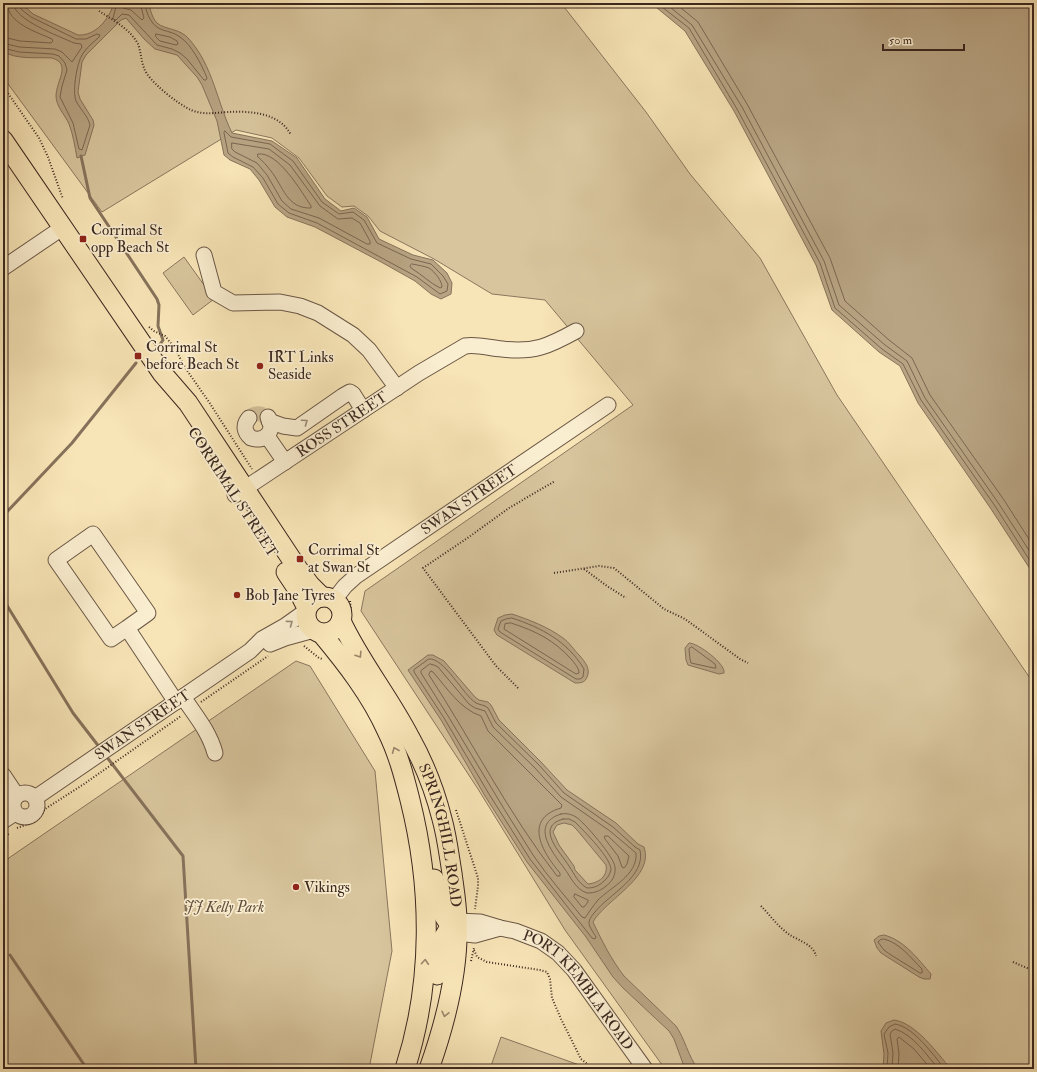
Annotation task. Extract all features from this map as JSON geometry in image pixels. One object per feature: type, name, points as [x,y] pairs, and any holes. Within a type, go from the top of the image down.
[{"type":"main road","name":"CORRIMAL STREET","points":[[3,140],[162,373],[188,403],[298,590],[317,604]]},
{"type":"main road","points":[[317,604],[340,607],[341,621],[333,630],[318,632],[307,622],[317,604]]},
{"type":"main road","name":"SPRINGHILL ROAD","points":[[341,621],[351,642],[394,707],[407,732],[429,778],[445,833],[456,902],[455,959],[448,1004],[429,1069]]},
{"type":"main road","name":"SPRINGHILL ROAD","points":[[318,632],[354,674],[388,731],[398,754],[414,816],[424,873],[426,948],[423,986],[419,1011],[404,1069]]},
{"type":"main road","points":[[414,816],[424,834],[440,909],[444,918],[455,927],[443,937],[440,944],[432,1008],[414,1069]]},
{"type":"street","points":[[3,268],[62,228]]},
{"type":"street","points":[[204,254],[214,292],[233,302],[280,302],[300,306],[318,313],[352,335],[369,350],[396,388]]},
{"type":"street","name":"ROSS STREET","points":[[239,492],[419,373],[450,356],[459,349],[472,345],[501,349],[529,350],[558,340],[576,331]]},
{"type":"street","points":[[249,418],[245,427],[248,436],[260,440],[267,436],[271,428],[268,419],[283,426],[297,428],[350,392],[353,394],[363,410]]},
{"type":"street","name":"SWAN STREET","points":[[34,798],[118,742],[183,703],[250,651],[262,639],[285,626],[345,586],[356,576],[608,405]]},
{"type":"street","points":[[267,436],[284,462]]},
{"type":"street","points":[[93,534],[148,613],[127,628],[111,639],[56,560],[93,534]]},
{"type":"street","points":[[127,628],[183,703],[206,729],[212,741],[215,753]]},
{"type":"street","name":"SWAN STREET","points":[[250,651],[285,638],[318,632]]},
{"type":"street","points":[[3,775],[17,796]]},
{"type":"street","points":[[20,794],[28,794],[34,798],[37,806],[33,814],[30,816],[9,817],[13,802],[17,796],[20,794]]},
{"type":"street","name":"PORT KEMBLA ROAD","points":[[455,927],[474,935],[500,928],[515,931],[541,941],[564,958],[586,985],[645,1069]]},
{"type":"path","points":[[99,11],[119,24],[130,34],[138,44],[143,67],[150,79],[183,105],[207,114],[228,112],[257,113],[270,116],[282,122],[288,128],[291,135]]},
{"type":"path","points":[[3,86],[38,138],[48,157],[64,202]]},
{"type":"path","points":[[145,323],[158,333],[165,336]]},
{"type":"path","points":[[518,688],[496,666],[423,568],[469,538],[509,508],[555,481]]},
{"type":"path","points":[[554,573],[599,566],[614,568],[664,609],[685,619],[740,659],[748,663]]},
{"type":"path","points":[[584,568],[607,586],[626,598]]},
{"type":"path","points":[[298,646],[304,646],[319,658],[324,660]]},
{"type":"path","points":[[3,838],[20,827],[34,822],[40,817],[45,809],[118,760],[183,703],[272,653]]},
{"type":"path","points":[[761,906],[786,932],[813,949],[816,956]]},
{"type":"path","points":[[474,949],[478,957],[487,962],[547,972],[550,979],[552,998],[561,1019],[582,1059],[594,1069]]},
{"type":"path","points":[[1013,962],[1034,971]]},
{"type":"green space","points":[[3,3],[561,3],[646,112],[690,174],[760,258],[837,395],[1034,684],[1034,1069],[665,1069],[565,930],[478,789],[361,611],[365,591],[633,405],[545,300],[492,294],[434,259],[380,231],[368,216],[354,206],[342,207],[327,196],[299,158],[272,138],[236,130],[102,212],[3,77]]},
{"type":"green space","points":[[184,257],[214,299],[193,315],[163,273]]},
{"type":"green space","name":"JJ Kelly Park","points":[[296,661],[310,666],[375,771],[392,951],[369,1069],[3,1069],[3,862]]},
{"type":"green space","points":[[501,1037],[582,1066],[586,1069],[490,1069]]},
{"type":"water","points":[[3,3],[21,3],[33,14],[78,35],[85,35],[96,30],[101,25],[109,15],[114,3],[149,3],[157,23],[185,35],[197,50],[209,72],[232,133],[272,141],[297,158],[325,199],[341,211],[354,208],[367,217],[379,239],[413,255],[433,260],[447,273],[452,283],[451,294],[441,299],[431,294],[415,281],[383,263],[315,227],[287,217],[275,207],[259,180],[250,169],[230,160],[224,155],[217,121],[202,85],[197,77],[177,55],[155,49],[144,39],[126,18],[121,20],[86,55],[82,62],[78,92],[80,99],[93,120],[94,125],[85,155],[77,158],[70,128],[56,100],[57,90],[62,74],[61,64],[52,58],[26,58],[14,56],[3,51]]},
{"type":"water","points":[[651,3],[1034,3],[1034,575],[991,509],[918,403],[900,366],[879,352],[832,310],[816,265],[734,111],[685,31]]},
{"type":"water","points":[[512,614],[545,627],[565,640],[587,666],[588,674],[584,682],[575,683],[497,635],[494,630],[498,618]]},
{"type":"water","points":[[689,643],[699,646],[711,655],[721,665],[724,673],[719,674],[688,665],[685,648]]},
{"type":"water","points":[[428,655],[433,655],[444,661],[475,697],[479,700],[488,702],[491,705],[499,720],[567,790],[616,823],[638,844],[644,847],[645,858],[642,868],[636,878],[599,914],[593,922],[607,950],[624,976],[676,1026],[698,1069],[685,1069],[674,1039],[669,1031],[613,977],[586,937],[527,862],[485,796],[441,720],[408,670]],"holes":[[[564,823],[572,825],[606,865],[606,872],[604,876],[596,882],[588,884],[575,870],[574,866],[559,845],[553,832],[557,825]]]},
{"type":"water","points":[[884,935],[898,941],[910,951],[931,974],[930,979],[919,977],[881,953],[874,940],[879,936]]},
{"type":"water","points":[[894,1020],[902,1022],[918,1033],[933,1047],[951,1069],[883,1069],[884,1054],[881,1031],[886,1023]]},
{"type":"waterway","points":[[81,156],[90,198],[157,299],[159,305],[158,326],[163,340],[159,346]]},
{"type":"waterway","points":[[3,516],[72,443],[136,363]]},
{"type":"waterway","points":[[3,599],[73,713],[100,748]]},
{"type":"waterway","points":[[106,756],[183,856],[196,1069]]},
{"type":"waterway","points":[[10,955],[87,1069]]},
{"type":"tunnel","points":[[249,418],[258,414],[268,417]]},
{"type":"place","name":"Corrimal St opp Beach St","points":[[83,239]]},
{"type":"place","name":"Corrimal St before Beach St","points":[[138,356]]},
{"type":"place","name":"IRT Links Seaside","points":[[260,366]]},
{"type":"place","name":"Corrimal St at Swan St","points":[[300,559]]},
{"type":"place","name":"Bob Jane Tyres","points":[[237,595]]},
{"type":"place","name":"Vikings","points":[[296,887]]}]
